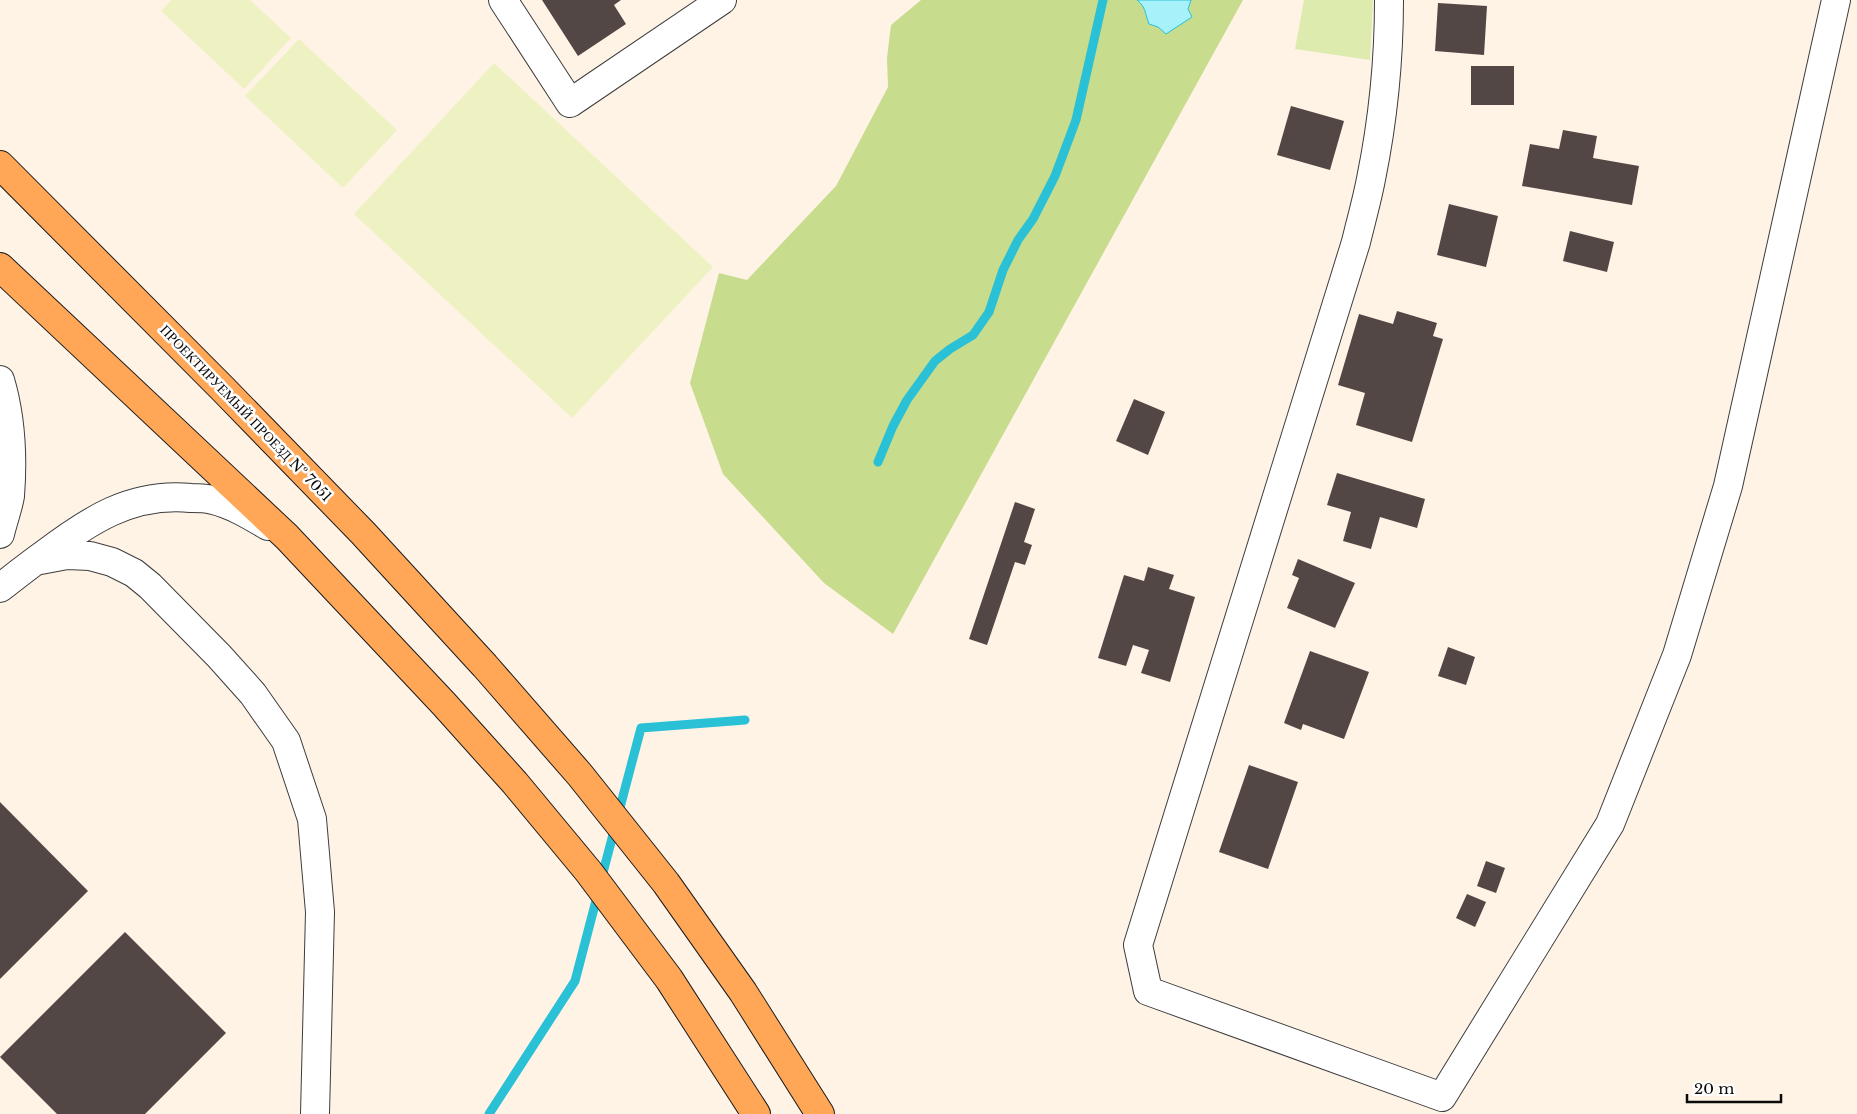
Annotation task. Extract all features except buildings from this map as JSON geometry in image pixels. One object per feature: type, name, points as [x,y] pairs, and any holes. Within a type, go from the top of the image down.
[{"type":"main road","name":"ПРОЕКТИРУЕМЫЙ ПРОЕЗД № 7051","points":[[0,165],[356,526],[485,666],[580,775],[666,882],[743,992],[820,1114]]},
{"type":"main road","points":[[0,267],[287,537],[444,704],[515,783],[588,871],[670,979],[756,1114]]},
{"type":"street","points":[[503,0],[570,103],[722,0]]},
{"type":"street","points":[[1389,0],[1389,48],[1382,113],[1372,179],[1356,242],[1138,945],[1148,990],[1442,1097],[1610,824],[1677,655],[1728,486],[1836,0]]},
{"type":"street","points":[[0,380],[6,398],[11,440],[10,497],[0,534]]},
{"type":"street","points":[[0,588],[70,534],[96,518],[149,498],[180,497],[212,500],[240,510],[287,537]]},
{"type":"street","points":[[35,561],[66,555],[90,556],[112,562],[134,574],[150,586],[219,656],[252,694],[286,741],[312,819],[320,912],[315,1114]]},
{"type":"green space","points":[[171,0],[250,0],[291,38],[244,89],[161,11]]},
{"type":"green space","points":[[921,0],[1243,0],[893,634],[824,583],[723,474],[690,383],[719,273],[747,280],[836,186],[888,87],[887,58],[891,25]]},
{"type":"green space","points":[[1304,0],[1373,0],[1370,60],[1295,49]]},
{"type":"green space","points":[[299,39],[397,130],[343,188],[245,96]]},
{"type":"green space","points":[[494,63],[713,267],[572,418],[354,214]]},
{"type":"water","points":[[1137,0],[1191,0],[1188,9],[1192,17],[1166,34],[1158,27],[1149,24],[1144,8]]},
{"type":"waterway","points":[[878,462],[893,426],[907,400],[935,361],[973,335],[989,312],[1003,270],[1018,240],[1033,219],[1055,176],[1076,120],[1103,0]]},
{"type":"waterway","points":[[618,815],[641,728],[745,720]]},
{"type":"waterway","points":[[601,880],[615,827]]},
{"type":"waterway","points":[[489,1114],[575,981],[598,893]]}]
